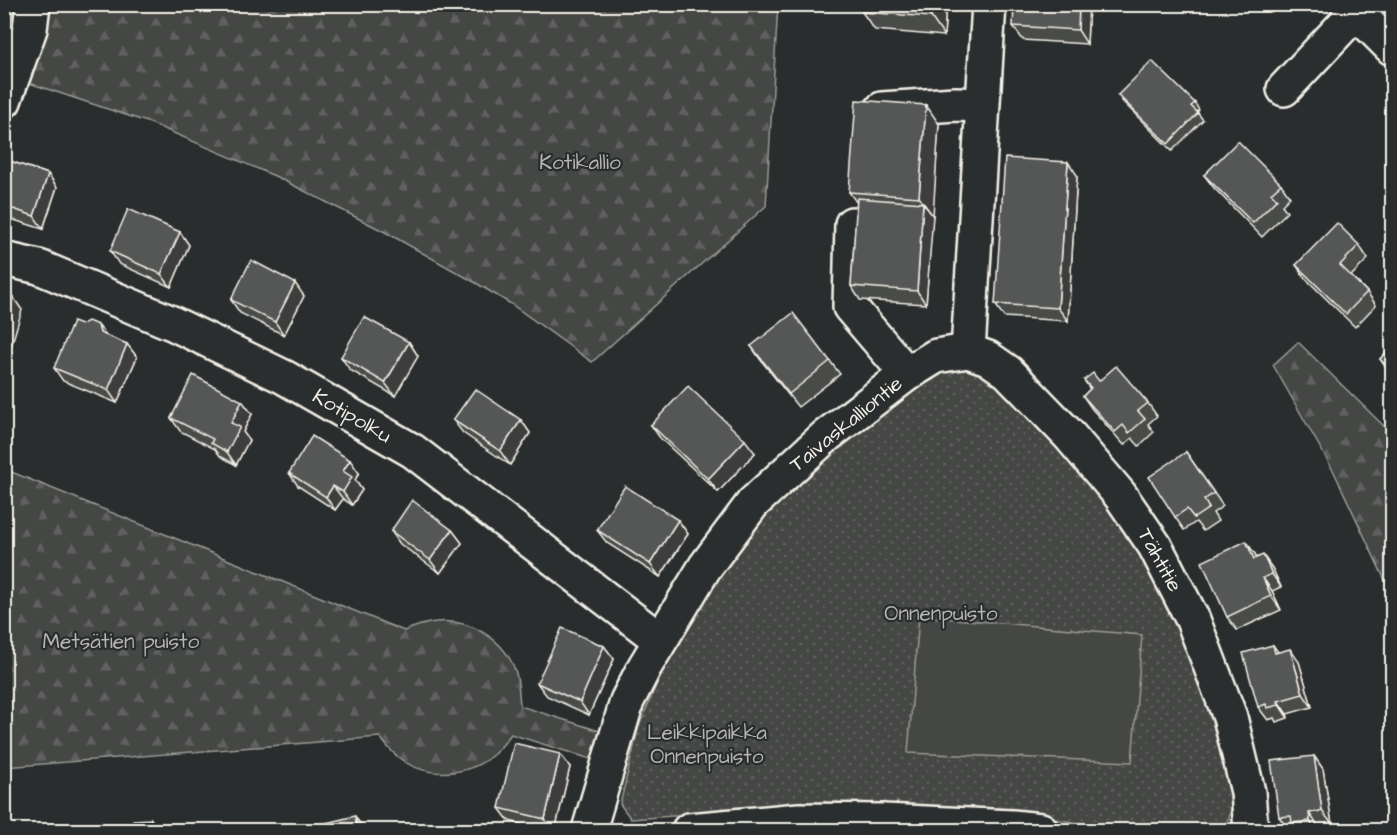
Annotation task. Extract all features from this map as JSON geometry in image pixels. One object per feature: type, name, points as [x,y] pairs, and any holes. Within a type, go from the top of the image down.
[{"type":"street","points":[[4,101],[30,29],[33,4]]},
{"type":"street","points":[[968,351],[989,4]]},
{"type":"street","points":[[1284,89],[1352,8],[1392,48]]},
{"type":"street","points":[[857,129],[858,119],[864,112],[871,110],[955,104],[982,105]]},
{"type":"street","points":[[852,224],[850,307],[907,374]]},
{"type":"street","name":"Kotipolku","points":[[4,259],[39,267],[172,323],[284,377],[413,451],[660,640]]},
{"type":"street","name":"Taivaskalliontie","points":[[589,831],[627,701],[660,640],[705,567],[753,503],[826,436],[907,374],[936,356],[968,351]]},
{"type":"street","name":"Tähtitie","points":[[968,351],[988,358],[1008,372],[1069,435],[1120,495],[1155,546],[1193,620],[1230,717],[1248,792],[1251,831]]},
{"type":"street","points":[[689,831],[799,820],[883,821],[1012,827],[1041,831]]},
{"type":"green space","name":"Kotikallio","points":[[47,5],[778,5],[766,206],[592,362],[511,304],[476,283],[387,233],[277,177],[150,123],[23,81]]},
{"type":"green space","points":[[1298,342],[1392,434],[1392,595],[1334,472],[1273,365]]},
{"type":"green space","name":"Onnenpuisto","points":[[942,366],[970,366],[1007,390],[1122,516],[1196,656],[1221,743],[1233,796],[1229,819],[1220,830],[1125,830],[1014,813],[729,812],[631,819],[620,804],[639,726],[666,662],[732,548],[818,458]]},
{"type":"green space","name":"Metsätien puisto","points":[[4,469],[404,631],[436,622],[449,622],[474,628],[495,641],[511,661],[517,677],[520,706],[603,732],[594,760],[511,734],[496,753],[483,762],[471,768],[446,772],[433,772],[409,764],[395,755],[380,737],[5,767]]},
{"type":"green space","points":[[919,616],[1142,635],[1132,762],[908,753]]},
{"type":"building","points":[[862,4],[932,4],[931,17],[862,12]]},
{"type":"building","points":[[1014,4],[1079,4],[1078,30],[1013,26]]},
{"type":"building","points":[[1152,61],[1195,103],[1191,106],[1198,113],[1168,144],[1118,95]]},
{"type":"building","points":[[856,100],[926,105],[919,197],[849,192]]},
{"type":"building","points":[[1238,141],[1281,184],[1271,193],[1277,199],[1253,223],[1204,175]]},
{"type":"building","points":[[1005,158],[1068,162],[1058,308],[995,304]]},
{"type":"building","points":[[4,159],[48,174],[34,216],[4,206]]},
{"type":"building","points":[[857,198],[923,203],[917,291],[851,286]]},
{"type":"building","points":[[128,209],[180,232],[161,274],[110,251]]},
{"type":"building","points":[[1337,223],[1359,245],[1340,265],[1367,292],[1346,314],[1296,265]]},
{"type":"building","points":[[251,260],[295,283],[275,322],[231,300]]},
{"type":"building","points":[[4,294],[13,297],[4,326]]},
{"type":"building","points":[[793,313],[830,361],[789,394],[751,346]]},
{"type":"building","points":[[364,317],[409,342],[385,383],[341,357]]},
{"type":"building","points":[[88,321],[98,325],[100,333],[127,344],[108,390],[54,368],[73,322],[81,325]]},
{"type":"building","points":[[1392,346],[1392,372],[1380,359]]},
{"type":"building","points":[[1116,366],[1148,403],[1138,411],[1145,419],[1129,433],[1123,425],[1115,432],[1083,396],[1091,388],[1084,380],[1093,373],[1099,381]]},
{"type":"building","points":[[1392,374],[1392,384],[1387,379]]},
{"type":"building","points":[[193,375],[242,401],[231,423],[240,427],[227,452],[211,443],[213,439],[171,418]]},
{"type":"building","points":[[688,386],[745,440],[708,479],[651,425]]},
{"type":"building","points":[[475,389],[521,420],[500,451],[453,420]]},
{"type":"building","points":[[312,436],[350,460],[343,471],[352,477],[343,492],[333,486],[326,497],[289,473]]},
{"type":"building","points":[[1186,452],[1214,493],[1204,500],[1209,508],[1194,518],[1187,509],[1175,517],[1149,477]]},
{"type":"building","points":[[625,486],[678,520],[650,564],[597,530]]},
{"type":"building","points":[[412,500],[452,530],[430,560],[391,531]]},
{"type":"building","points":[[1246,541],[1254,559],[1263,555],[1272,574],[1263,578],[1271,596],[1227,617],[1202,562]]},
{"type":"building","points":[[562,628],[604,646],[580,702],[537,683]]},
{"type":"building","points":[[1273,645],[1275,653],[1290,649],[1303,694],[1278,701],[1279,705],[1267,708],[1266,704],[1258,707],[1243,653]]},
{"type":"building","points":[[514,743],[560,754],[545,819],[499,808]]},
{"type":"building","points":[[1314,756],[1322,811],[1309,813],[1310,821],[1292,823],[1291,816],[1279,817],[1271,761]]},
{"type":"building","points":[[355,816],[358,831],[302,831],[301,829]]},
{"type":"building","points":[[151,819],[152,831],[134,831],[133,820]]},
{"type":"park label","name":"Leikkipaikka Onnenpuisto","points":[[707,744]]}]
